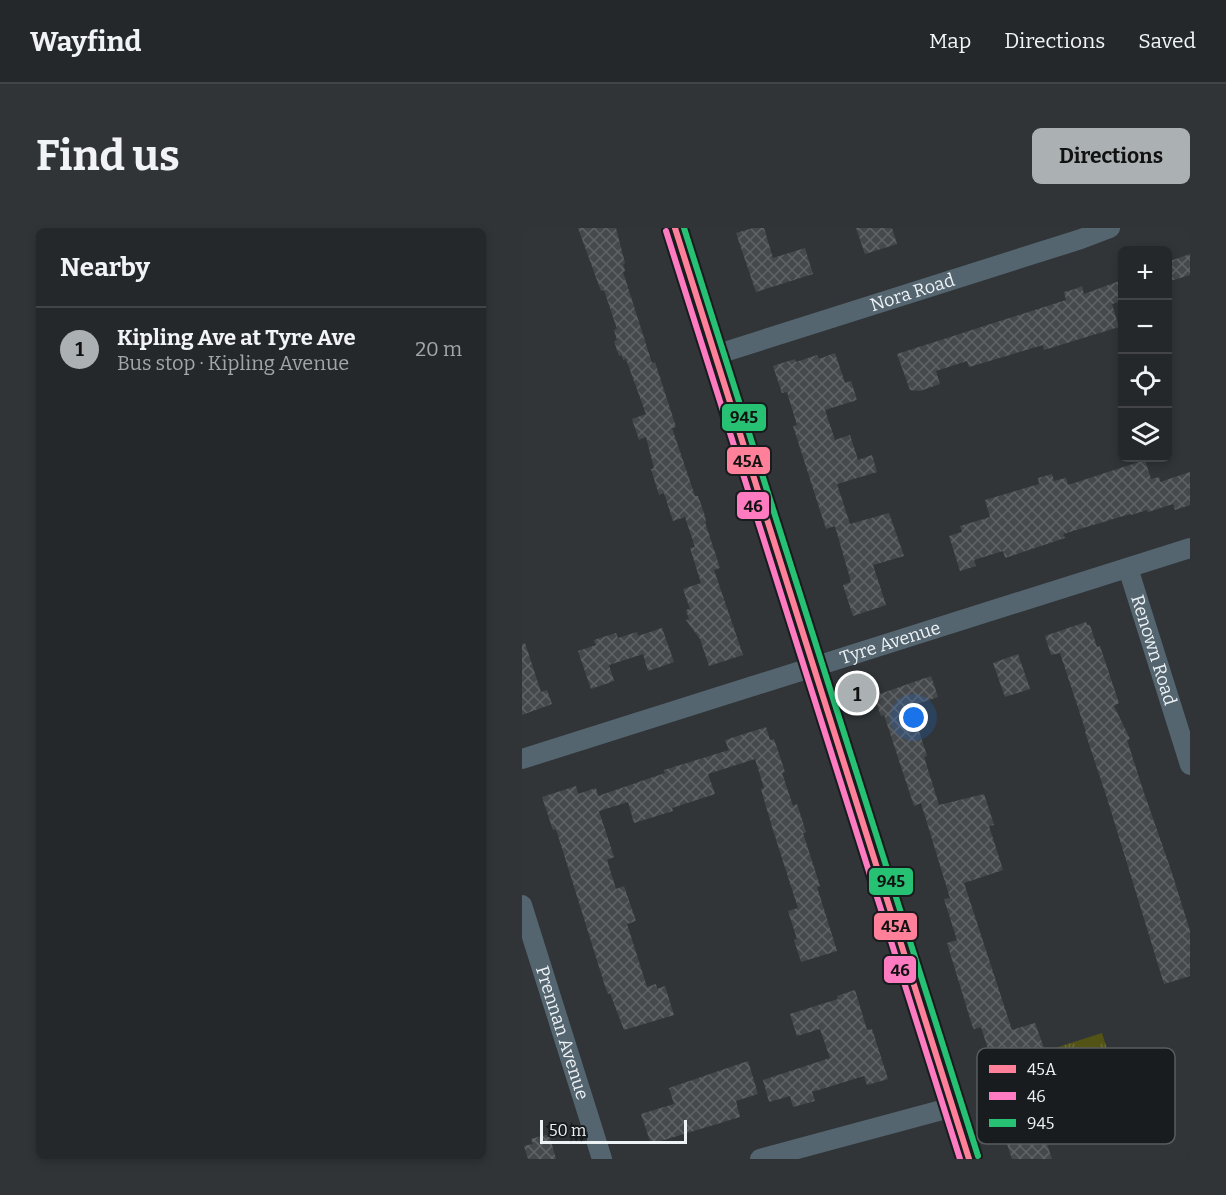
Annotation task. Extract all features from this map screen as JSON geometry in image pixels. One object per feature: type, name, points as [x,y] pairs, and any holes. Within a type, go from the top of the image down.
[{"type":"main road","points":[[675,228],[969,1159]]},
{"type":"street","name":"Nora Road","points":[[715,355],[1110,228]]},
{"type":"street","name":"Tyre Avenue","points":[[522,759],[1190,548]]},
{"type":"street","name":"Renown Road","points":[[1128,568],[1190,765]]},
{"type":"street","name":"Prennan Avenue","points":[[522,905],[602,1159]]},
{"type":"street","points":[[760,1159],[953,1107]]},
{"type":"green space","points":[[1102,1033],[1107,1048],[1055,1048]]},
{"type":"building","points":[[578,228],[616,228],[625,263],[623,272],[652,363],[655,362],[676,427],[672,428],[695,496],[698,496],[704,513],[720,568],[714,570],[743,655],[709,666],[700,639],[686,620],[689,619],[686,610],[690,609],[683,589],[701,583],[690,548],[695,547],[685,517],[673,521],[664,493],[659,495],[651,469],[654,468],[646,437],[639,440],[632,419],[646,414],[626,359],[623,360],[622,355],[619,356],[614,341],[617,340],[614,330],[617,329],[604,290],[601,291]]},
{"type":"building","points":[[753,228],[764,228],[773,258],[805,248],[813,274],[756,292],[736,233]]},
{"type":"building","points":[[856,228],[892,228],[897,244],[865,254]]},
{"type":"building","points":[[1190,254],[1190,275],[1172,280],[1172,260]]},
{"type":"building","points":[[1118,281],[1118,302],[1112,304],[1118,327],[1044,350],[1043,345],[969,367],[967,361],[936,371],[940,384],[920,391],[910,390],[897,354],[1066,300],[1064,292],[1082,286],[1084,294]]},
{"type":"building","points":[[835,353],[845,383],[851,381],[857,400],[825,410],[835,440],[850,435],[858,460],[872,455],[877,472],[837,484],[850,524],[889,513],[904,556],[873,565],[886,605],[853,616],[843,585],[851,582],[835,526],[826,529],[793,426],[797,425],[787,392],[782,393],[773,366],[817,355],[819,359]]},
{"type":"building","points":[[1139,462],[1146,462],[1151,479],[1159,477],[1160,482],[1190,472],[1190,505],[1175,510],[1173,504],[1148,512],[1147,510],[1130,514],[1063,534],[1065,538],[1005,558],[1003,551],[974,560],[976,566],[960,571],[949,536],[962,532],[960,526],[990,517],[985,500],[1039,484],[1038,478],[1052,474],[1054,481],[1066,478],[1068,485]]},
{"type":"building","points":[[1086,622],[1090,625],[1097,647],[1100,646],[1119,703],[1114,706],[1130,739],[1127,740],[1190,931],[1190,976],[1164,984],[1060,653],[1051,655],[1045,636]]},
{"type":"building","points":[[662,628],[674,662],[648,671],[643,654],[609,665],[614,681],[591,689],[578,651],[596,645],[594,640],[616,633],[618,638],[637,632],[638,636]]},
{"type":"building","points":[[525,643],[541,692],[547,690],[552,704],[522,715],[522,644]]},
{"type":"building","points":[[1018,654],[1030,689],[1005,697],[993,663]]},
{"type":"building","points":[[931,676],[938,697],[911,706],[927,756],[924,757],[939,805],[984,794],[994,825],[989,826],[1003,870],[964,883],[1012,1030],[1035,1023],[1044,1048],[988,1048],[981,1027],[974,1029],[972,1025],[947,943],[957,940],[944,899],[950,898],[921,803],[914,806],[884,715],[881,716],[874,696]]},
{"type":"building","points":[[766,727],[770,740],[774,739],[793,806],[797,804],[806,832],[803,833],[820,886],[817,887],[837,951],[801,962],[794,940],[797,939],[788,911],[798,908],[761,789],[764,788],[755,759],[708,774],[715,794],[672,808],[673,811],[634,823],[628,802],[599,811],[614,857],[607,860],[616,889],[624,886],[636,921],[627,924],[647,987],[656,984],[657,989],[665,986],[674,1015],[624,1030],[610,993],[608,994],[605,986],[556,829],[553,830],[542,797],[576,786],[578,794],[596,788],[598,796],[665,773],[664,770],[729,750],[725,740]]},
{"type":"building","points":[[855,990],[867,1030],[872,1029],[888,1079],[867,1085],[864,1076],[812,1092],[815,1101],[793,1107],[790,1096],[769,1102],[763,1080],[830,1058],[820,1029],[797,1036],[790,1014],[838,999],[837,996]]},
{"type":"building","points":[[748,1061],[758,1094],[736,1101],[740,1117],[651,1144],[641,1114],[674,1104],[669,1088]]},
{"type":"building","points":[[549,1134],[556,1159],[528,1159],[524,1146],[533,1144],[531,1139]]},
{"type":"building","points":[[1007,1144],[1047,1144],[1052,1159],[1012,1159]]},
{"type":"transit line","name":"45A","points":[[675,228],[969,1159]]},
{"type":"transit line","name":"945","points":[[684,228],[978,1156]]},
{"type":"transit line","name":"46","points":[[666,231],[960,1159]]},
{"type":"place","name":"Kipling Ave at Tyre Ave","points":[[857,693]]}]
